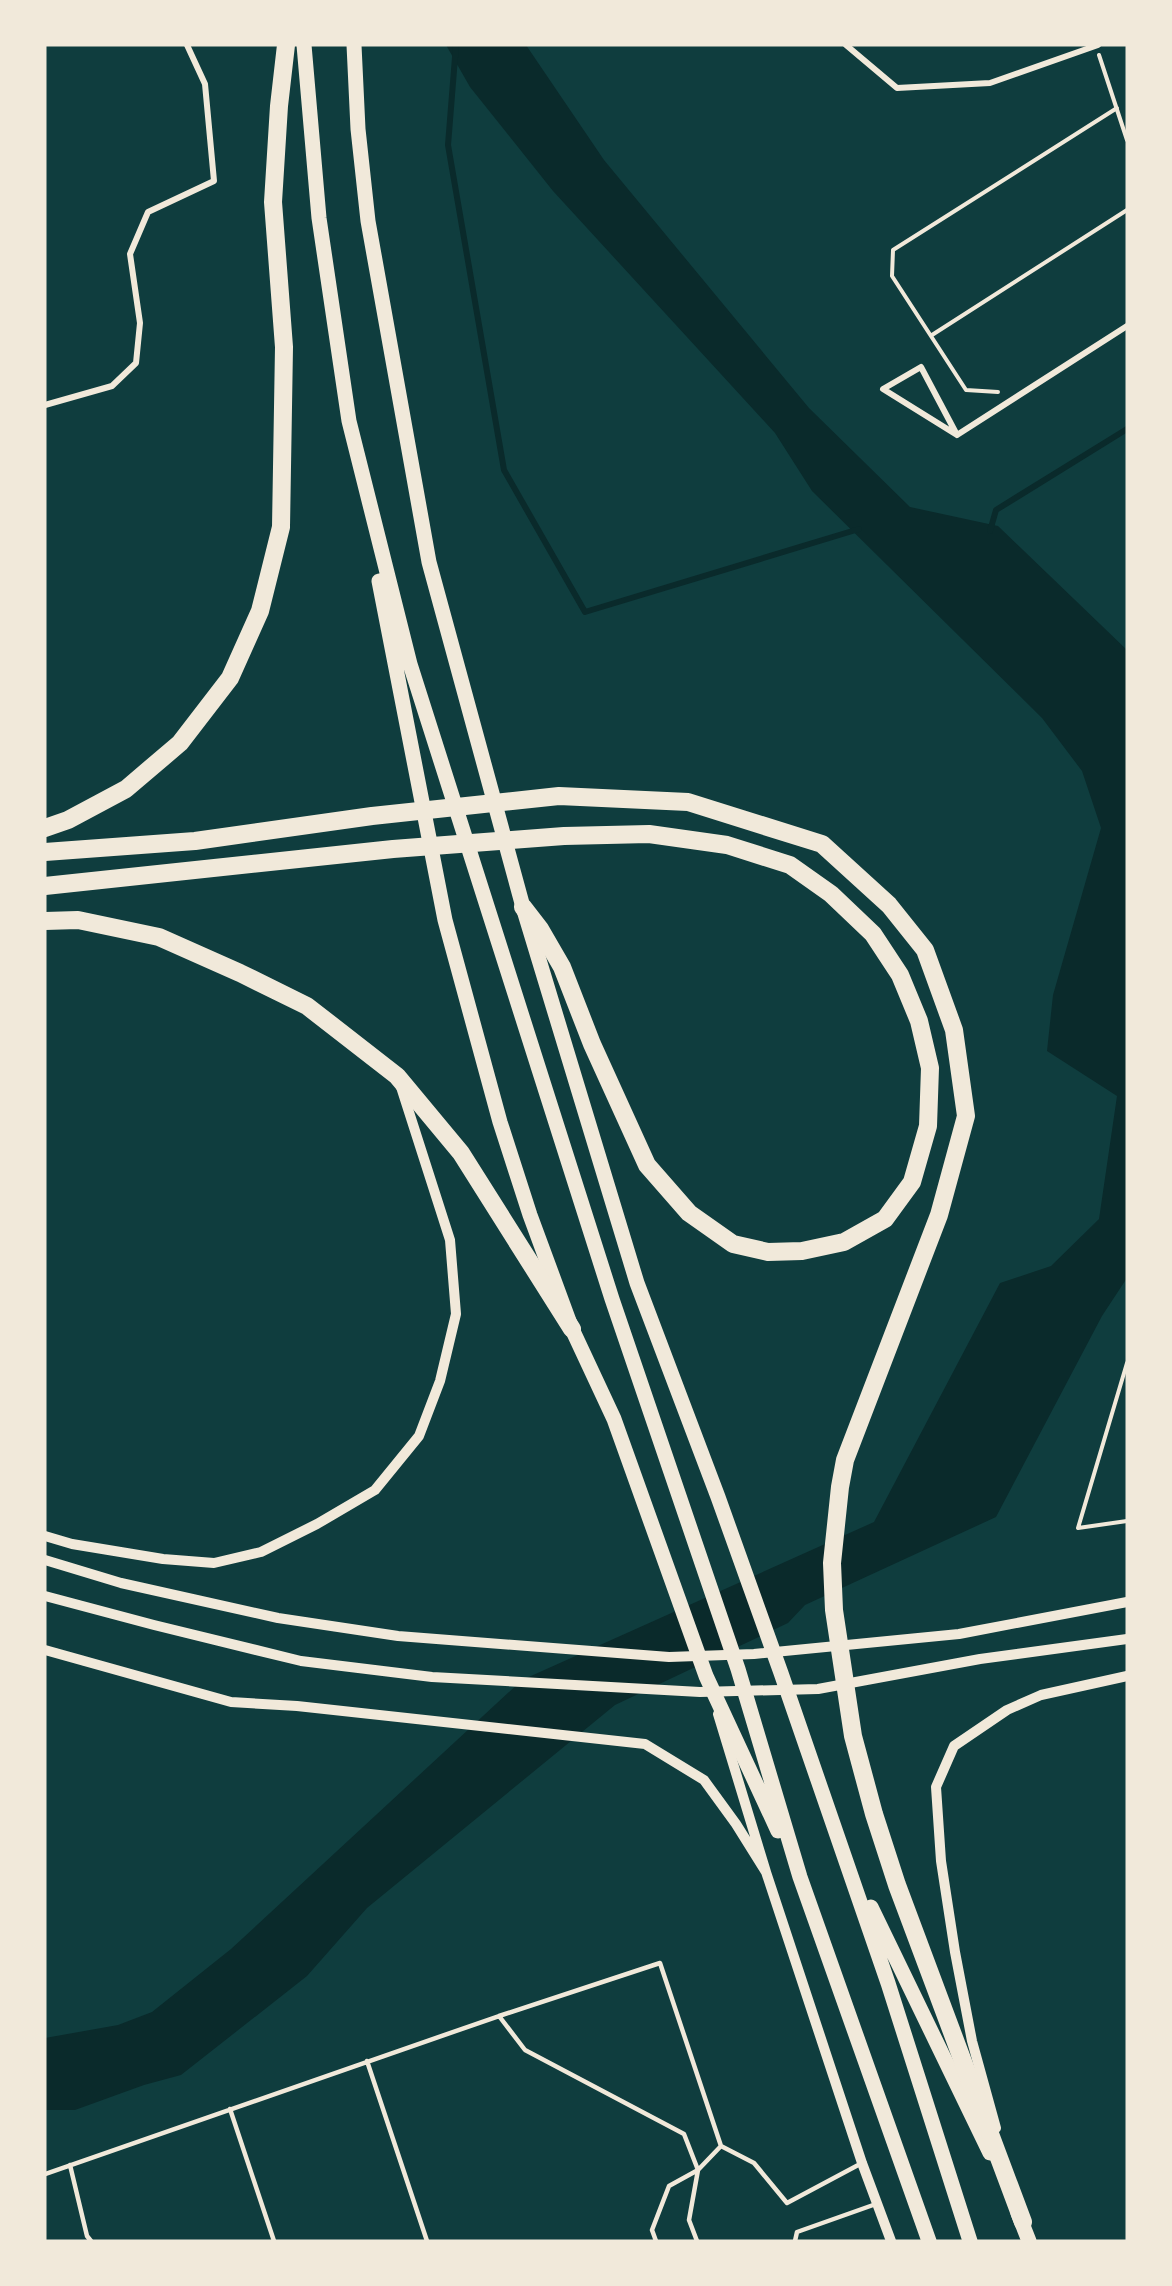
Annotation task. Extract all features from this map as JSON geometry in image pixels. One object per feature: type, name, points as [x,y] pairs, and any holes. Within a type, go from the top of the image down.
[{"type":"highway","points":[[45,828],[68,820],[126,789],[180,743],[230,678],[260,611],[281,527],[284,347],[273,202],[279,106],[286,45]]},
{"type":"highway","points":[[45,852],[195,841],[341,821],[559,796],[688,802],[822,844],[889,905],[925,950],[954,1030],[966,1116],[939,1215],[845,1460],[832,1563],[834,1610],[853,1736],[874,1814],[897,1885],[1023,2222]]},
{"type":"highway","points":[[45,886],[349,854],[564,836],[649,834],[727,845],[790,865],[831,894],[873,934],[900,975],[920,1021],[930,1068],[928,1126],[912,1182],[885,1219],[844,1242],[802,1251],[768,1252],[733,1244],[689,1214],[647,1165],[592,1044],[562,967],[540,929],[523,907]]},
{"type":"highway","points":[[45,921],[78,920],[159,937],[307,1006],[397,1076],[461,1153],[572,1329]]},
{"type":"main road","points":[[304,45],[319,218],[349,421],[445,920],[500,1122],[530,1215],[572,1329],[614,1419],[706,1676],[800,1878]]},
{"type":"main road","points":[[354,45],[358,129],[368,221],[429,562],[523,907],[637,1283],[736,1544],[782,1673],[888,1983],[970,2241]]},
{"type":"main road","points":[[349,421],[410,664],[612,1299],[738,1669],[800,1878],[929,2241]]},
{"type":"main road","points":[[840,1842],[1023,2222],[1030,2241]]},
{"type":"street","points":[[45,405],[112,386],[136,363],[140,323],[130,254],[148,212],[214,181],[205,84],[187,45]]},
{"type":"street","points":[[846,45],[897,88],[990,83],[1097,45]]},
{"type":"street","points":[[957,435],[1127,326]]},
{"type":"street","points":[[921,367],[957,435],[892,395],[883,389],[921,367]]},
{"type":"street","points":[[45,1536],[72,1544],[163,1559],[214,1563],[261,1552],[317,1524],[375,1490],[419,1436],[440,1381],[456,1314],[450,1240],[431,1175],[397,1076]]},
{"type":"street","points":[[45,1560],[121,1583],[278,1618],[398,1636],[669,1657],[754,1654],[959,1634],[1127,1602]]},
{"type":"street","points":[[45,1596],[301,1660],[432,1677],[688,1691],[818,1689],[980,1659],[1127,1639]]},
{"type":"street","points":[[45,1650],[231,1702],[297,1706],[645,1744],[704,1780],[736,1824],[766,1872]]},
{"type":"street","points":[[706,1676],[766,1872],[862,2163],[891,2241]]},
{"type":"street","points":[[1023,2222],[972,2041],[941,1861],[936,1787],[954,1746],[1007,1710],[1041,1695],[1127,1676]]},
{"type":"lane","points":[[45,2174],[367,2061],[660,1963],[721,2146],[754,2163],[787,2203],[862,2163]]},
{"type":"lane","points":[[499,2016],[525,2050],[684,2134],[698,2170],[689,2220],[697,2241]]},
{"type":"lane","points":[[367,2061],[427,2241]]},
{"type":"lane","points":[[231,2109],[274,2241]]},
{"type":"lane","points":[[656,2241],[652,2230],[669,2186],[698,2170],[721,2146]]},
{"type":"lane","points":[[70,2165],[87,2236],[91,2241]]},
{"type":"lane","points":[[795,2241],[797,2232],[878,2203]]},
{"type":"path","points":[[1097,45],[1127,140]]},
{"type":"path","points":[[1006,387],[996,393],[966,390],[892,276],[893,250],[1117,108]]},
{"type":"path","points":[[932,335],[1127,210]]},
{"type":"path","points":[[1127,1363],[1078,1528],[1127,1521]]},
{"type":"water","points":[[446,45],[526,45],[604,160],[809,408],[910,507],[998,526],[1127,650],[1127,1278],[1102,1316],[996,1517],[805,1605],[788,1623],[615,1705],[367,1908],[307,1976],[181,2075],[144,2085],[75,2110],[45,2110],[45,2038],[118,2025],[152,2012],[231,1949],[522,1680],[874,1522],[1000,1283],[1051,1266],[1099,1219],[1117,1096],[1047,1051],[1053,995],[1101,828],[1082,771],[1042,718],[812,491],[775,433],[553,191],[470,87]]},
{"type":"waterway","points":[[456,45],[448,145],[504,470],[585,612],[859,529]]},
{"type":"waterway","points":[[990,531],[996,510],[1127,429]]}]
